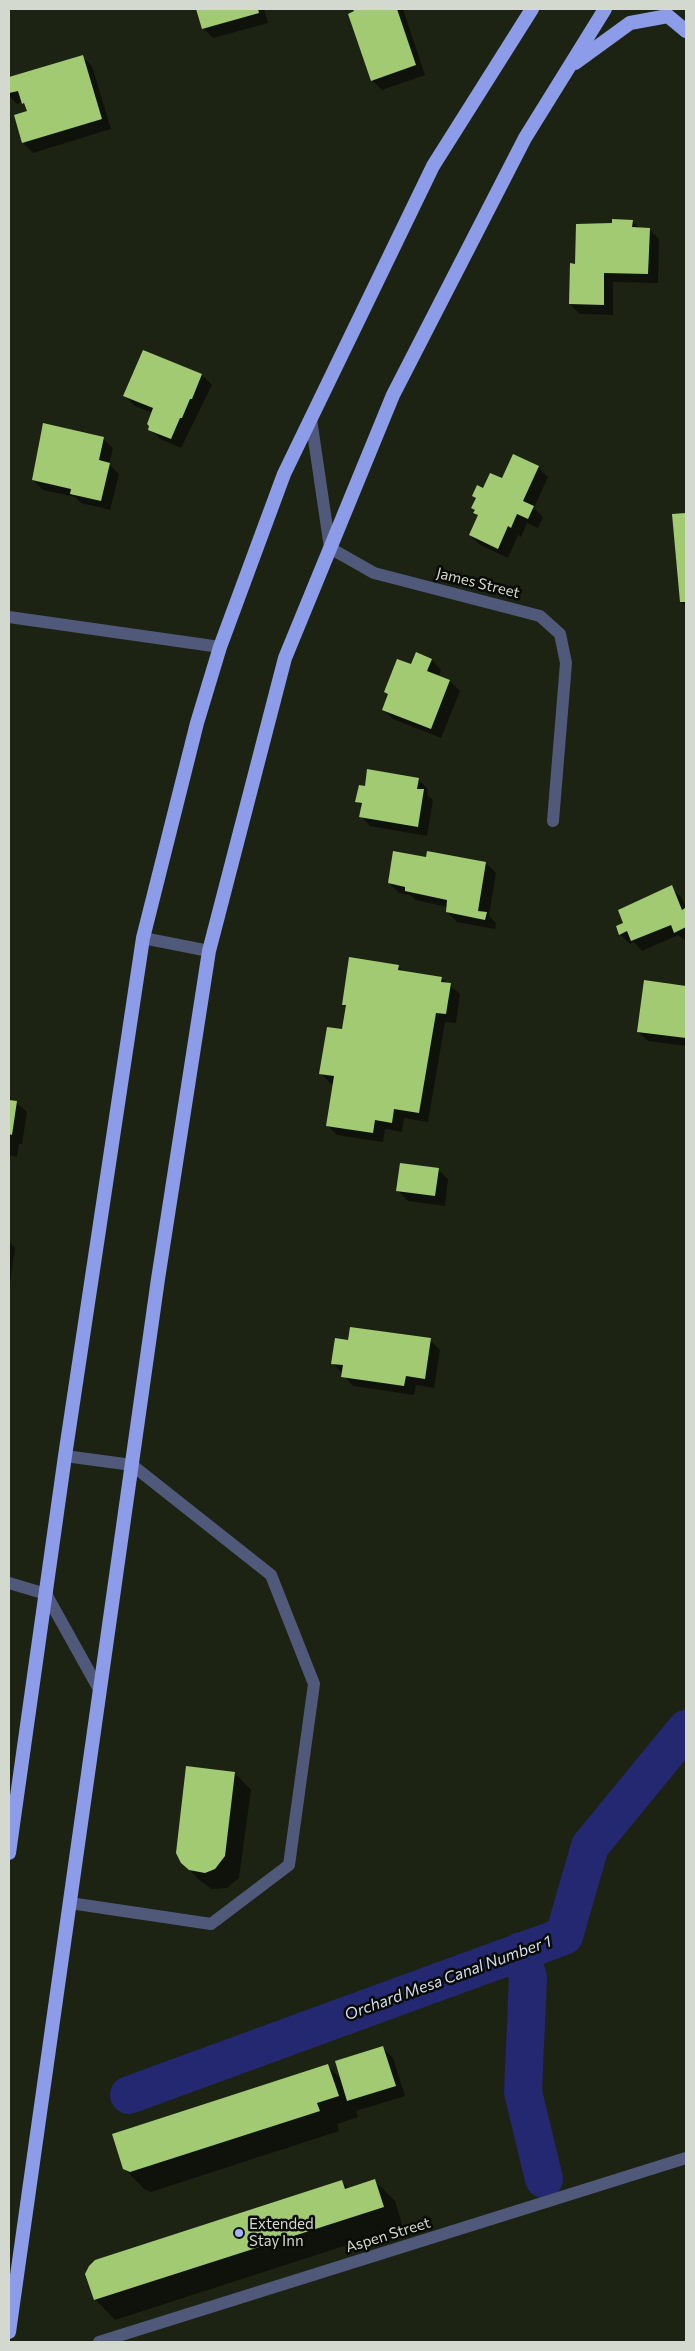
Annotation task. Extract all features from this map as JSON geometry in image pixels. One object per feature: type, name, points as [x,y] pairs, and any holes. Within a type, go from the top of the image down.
[{"type":"highway","points":[[9,1853],[65,1456],[143,938],[197,723],[220,647],[284,474],[433,166],[532,9]]},
{"type":"highway","points":[[9,2332],[132,1465],[209,951],[286,658],[393,395],[525,138],[605,9]]},
{"type":"highway","points":[[568,68],[630,23],[668,16],[686,31]]},
{"type":"street","points":[[311,419],[330,548]]},
{"type":"street","name":"James Street","points":[[330,548],[374,573],[540,616],[560,634],[566,663],[552,821]]},
{"type":"street","points":[[9,617],[220,647]]},
{"type":"street","points":[[143,938],[209,951]]},
{"type":"street","points":[[65,1456],[132,1465],[271,1575],[314,1684],[289,1865],[211,1924],[70,1903]]},
{"type":"street","points":[[9,1583],[46,1594],[100,1691]]},
{"type":"street","name":"Aspen Street","points":[[99,2342],[686,2158]]},
{"type":"building","points":[[196,9],[258,9],[259,13],[202,29]]},
{"type":"building","points":[[353,9],[397,9],[416,65],[371,81],[348,14],[354,11]]},
{"type":"building","points":[[83,55],[102,119],[22,143],[14,115],[27,111],[24,103],[22,104],[18,91],[9,93],[9,77]]},
{"type":"building","points":[[612,219],[633,220],[632,227],[650,228],[648,274],[604,273],[604,305],[569,304],[570,263],[575,264],[576,224],[612,223]]},
{"type":"building","points":[[143,350],[202,374],[192,399],[190,399],[182,418],[180,418],[171,439],[148,430],[149,426],[147,424],[153,408],[123,396]]},
{"type":"building","points":[[43,423],[104,437],[99,460],[110,463],[101,501],[70,494],[71,489],[32,480]]},
{"type":"building","points":[[513,454],[539,466],[523,501],[534,506],[528,519],[517,514],[511,528],[508,526],[498,549],[469,535],[478,515],[473,513],[475,510],[471,508],[476,498],[472,496],[477,485],[483,488],[490,473],[502,478]]},
{"type":"building","points":[[686,513],[686,602],[680,602],[672,514]]},
{"type":"building","points":[[416,652],[432,659],[427,671],[450,680],[431,729],[382,710],[388,694],[384,692],[397,659],[411,664]]},
{"type":"building","points":[[367,769],[419,778],[417,789],[424,789],[418,827],[359,817],[362,803],[355,802],[359,785],[365,786]]},
{"type":"building","points":[[393,851],[426,857],[427,851],[486,862],[478,911],[487,912],[485,920],[446,912],[447,900],[405,891],[405,887],[388,883]]},
{"type":"building","points":[[672,885],[682,910],[685,908],[686,927],[674,933],[671,925],[631,941],[627,931],[619,935],[616,926],[623,923],[618,910]]},
{"type":"building","points":[[349,957],[399,965],[398,970],[442,977],[441,982],[451,983],[446,1014],[436,1013],[419,1113],[394,1109],[392,1123],[375,1120],[373,1133],[326,1126],[334,1076],[319,1074],[327,1027],[342,1029],[346,1005],[342,1005]]},
{"type":"building","points":[[644,980],[686,986],[686,1038],[637,1032]]},
{"type":"building","points":[[9,1100],[17,1101],[12,1135],[9,1134]]},
{"type":"building","points":[[400,1163],[439,1168],[435,1196],[396,1191]]},
{"type":"building","points":[[350,1327],[431,1338],[425,1379],[406,1376],[404,1386],[341,1377],[343,1365],[331,1364],[335,1338],[348,1340]]},
{"type":"building","points":[[186,1766],[235,1772],[225,1856],[215,1869],[205,1873],[189,1870],[181,1863],[176,1853]]},
{"type":"building","points":[[383,2046],[396,2086],[347,2101],[335,2061]]},
{"type":"building","points":[[328,2064],[339,2096],[317,2103],[320,2111],[130,2172],[123,2169],[112,2134]]},
{"type":"building","name":"Extended Stay Inn","points":[[375,2179],[384,2207],[94,2300],[85,2274],[95,2260],[342,2180],[345,2189]]},
{"type":"waterway","name":"Orchard Mesa Canal Number 1","points":[[129,2095],[564,1936],[590,1846],[686,1729]]},
{"type":"waterway","points":[[521,1951],[528,1978],[523,2092],[544,2179]]},
{"type":"place","name":"Extended Stay Inn","points":[[239,2233]]}]
